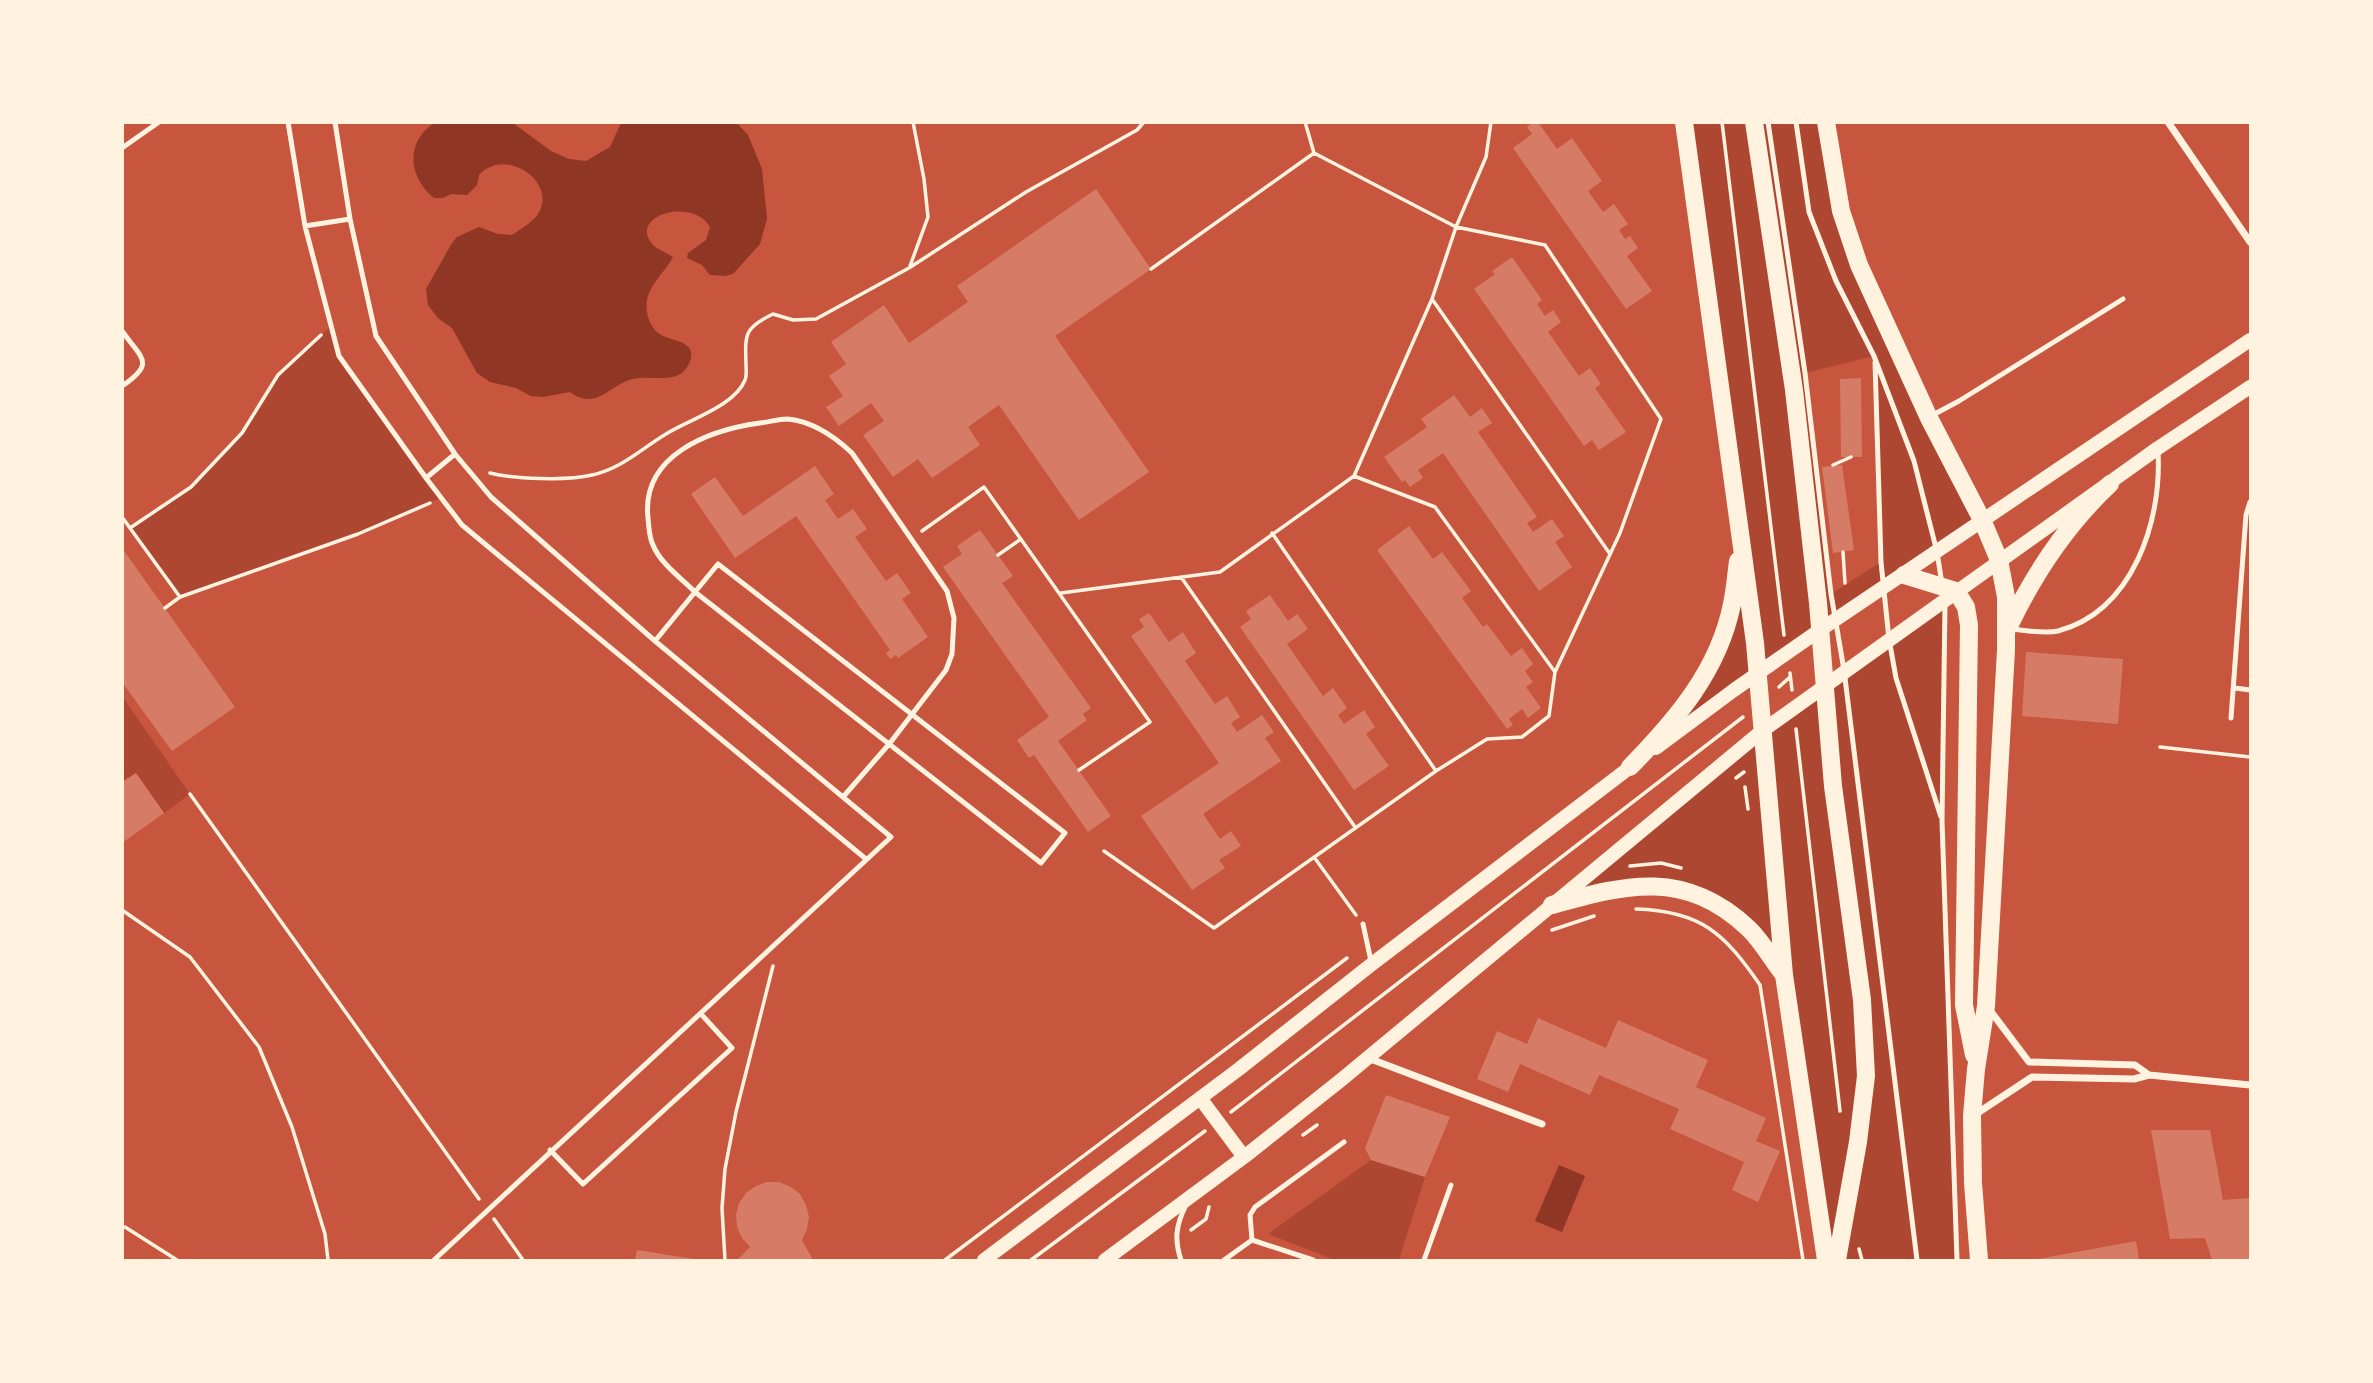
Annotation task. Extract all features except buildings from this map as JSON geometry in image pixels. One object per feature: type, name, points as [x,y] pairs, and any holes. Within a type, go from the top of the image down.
[{"type":"main road","points":[[1684,122],[1758,674],[1784,975],[1826,1261]]},
{"type":"main road","points":[[1754,122],[1828,626],[1824,685],[1833,786],[1862,1000],[1866,1076],[1858,1142],[1837,1261]]},
{"type":"main road","points":[[1826,122],[1841,211],[1859,264],[1929,418],[1983,522],[1999,560],[2006,597],[2007,629],[1986,1006],[1972,1116],[1973,1183],[1979,1261]]},
{"type":"main road","points":[[984,1261],[1630,767],[1787,653],[2250,340]]},
{"type":"main road","points":[[1105,1261],[1244,1157],[1368,1058],[1762,731],[1948,593],[2250,387]]},
{"type":"main road","points":[[2007,629],[2029,585],[2060,538],[2110,484]]},
{"type":"main road","points":[[1630,767],[1663,733],[1693,696],[1716,654],[1732,606],[1736,580],[1739,554],[1736,502]]},
{"type":"main road","points":[[1904,575],[1948,593],[1966,607],[1969,625],[1965,1006],[1976,1069]]},
{"type":"main road","points":[[1552,905],[1605,890],[1647,885],[1690,891],[1721,906],[1750,929],[1784,975]]},
{"type":"main road","points":[[1200,1098],[1244,1157]]},
{"type":"street","points":[[2168,122],[2250,242]]},
{"type":"street","points":[[1986,1006],[2029,1062],[2135,1065],[2149,1075]]},
{"type":"street","points":[[1368,1058],[1542,1124]]},
{"type":"street","points":[[1972,1116],[2032,1077],[2134,1079],[2149,1075],[2250,1085]]},
{"type":"lane","points":[[122,148],[159,122]]},
{"type":"lane","points":[[288,122],[305,226],[339,356],[441,498],[462,524],[866,859]]},
{"type":"lane","points":[[335,122],[350,219],[376,336],[455,454],[491,497],[656,641],[891,837],[434,1261]]},
{"type":"lane","points":[[1768,122],[1805,373],[1828,626],[1844,670],[1917,1261]]},
{"type":"lane","points":[[1796,122],[1809,212],[1836,281],[1874,356],[1914,461],[1948,593],[1942,821],[1957,1261]]},
{"type":"lane","points":[[305,226],[350,219]]},
{"type":"lane","points":[[1929,418],[2123,299]]},
{"type":"lane","points":[[122,331],[143,362],[143,370],[122,386]]},
{"type":"lane","points":[[1874,356],[1881,562],[1889,639],[1896,678],[1942,821]]},
{"type":"lane","points":[[656,641],[695,592],[718,564],[912,713],[1065,833],[1041,863],[890,743],[695,592],[661,558],[653,545],[647,506],[655,476],[675,453],[722,430],[787,419],[818,427],[841,442],[852,453],[947,591],[954,618],[952,654],[946,670],[912,713],[890,743],[843,797]]},
{"type":"lane","points":[[2007,629],[2057,631],[2092,615],[2121,589],[2146,543],[2159,478],[2158,449]]},
{"type":"lane","points":[[426,478],[455,454]]},
{"type":"lane","points":[[2231,718],[2246,515],[2250,502]]},
{"type":"lane","points":[[2235,688],[2250,690]]},
{"type":"lane","points":[[1363,923],[1372,964]]},
{"type":"lane","points":[[551,1150],[583,1184],[732,1048],[701,1014]]},
{"type":"lane","points":[[1252,1240],[1250,1215],[1255,1207],[1344,1142]]},
{"type":"lane","points":[[1424,1261],[1451,1185]]},
{"type":"lane","points":[[1181,1261],[1175,1241],[1178,1222],[1191,1196]]},
{"type":"lane","points":[[1224,1261],[1252,1240]]},
{"type":"lane","points":[[1252,1240],[1313,1261]]},
{"type":"path","points":[[909,268],[928,217],[913,122]]},
{"type":"path","points":[[470,473],[484,471],[528,479],[591,476],[623,464],[665,434],[721,405],[737,391],[746,379],[745,339],[754,323],[773,314],[793,320],[816,319],[909,268],[1026,192],[1137,130],[1144,122]]},
{"type":"path","points":[[1104,851],[1214,928],[1355,827],[1487,738],[1522,737],[1549,716],[1555,672],[1610,554],[1661,419],[1545,245],[1456,227],[1314,153],[1305,122]]},
{"type":"path","points":[[1061,593],[1220,572],[1354,476],[1433,299],[1456,227],[1486,158],[1491,122]]},
{"type":"path","points":[[1722,122],[1841,1114]]},
{"type":"path","points":[[1151,269],[1314,153]]},
{"type":"path","points":[[1433,299],[1610,554]]},
{"type":"path","points":[[130,528],[191,487],[242,433],[278,375],[330,327]]},
{"type":"path","points":[[1833,466],[1851,457]]},
{"type":"path","points":[[1354,476],[1435,508],[1555,672]]},
{"type":"path","points":[[912,539],[984,487],[1061,593],[1150,722],[1079,770]]},
{"type":"path","points":[[164,608],[180,597],[358,534],[441,498]]},
{"type":"path","points":[[122,517],[180,597]]},
{"type":"path","points":[[1272,533],[1436,771]]},
{"type":"path","points":[[998,555],[1021,539]]},
{"type":"path","points":[[1843,552],[1846,585]]},
{"type":"path","points":[[1181,577],[1355,827]]},
{"type":"path","points":[[1031,1261],[1218,1122],[1790,677]]},
{"type":"path","points":[[2160,747],[2250,757]]},
{"type":"path","points":[[1745,787],[1748,814]]},
{"type":"path","points":[[190,794],[523,1261]]},
{"type":"path","points":[[1314,857],[1363,923]]},
{"type":"path","points":[[1625,866],[1661,863],[1685,869]]},
{"type":"path","points":[[1633,909],[1661,910],[1688,916],[1715,931],[1741,957],[1760,985],[1803,1261]]},
{"type":"path","points":[[122,910],[190,957],[259,1047],[292,1126],[325,1234],[328,1261]]},
{"type":"path","points":[[1552,930],[1596,916]]},
{"type":"path","points":[[725,1261],[722,1208],[725,1169],[736,1112],[778,943]]},
{"type":"path","points":[[945,1261],[1367,943]]},
{"type":"path","points":[[1298,1139],[1318,1123]]},
{"type":"path","points":[[1186,1233],[1206,1219],[1209,1203]]},
{"type":"path","points":[[125,1227],[177,1261]]},
{"type":"shaded area","points":[[434,123],[513,123],[551,151],[569,159],[586,161],[610,147],[621,123],[737,123],[748,135],[762,169],[767,219],[760,244],[733,274],[710,275],[702,265],[687,258],[688,253],[706,240],[710,227],[702,218],[677,211],[654,219],[648,226],[647,235],[654,246],[673,257],[649,293],[648,317],[658,333],[683,343],[690,350],[690,361],[686,369],[673,377],[633,379],[596,398],[588,399],[570,392],[543,397],[531,396],[516,388],[490,382],[477,373],[452,328],[438,318],[428,305],[426,289],[457,237],[479,227],[498,234],[512,235],[538,214],[542,202],[541,190],[526,172],[515,166],[502,164],[490,167],[479,175],[477,185],[467,195],[451,194],[434,198],[419,180],[413,160],[418,140]]},
{"type":"shaded area","points":[[1684,123],[1826,123],[1841,211],[1983,522],[1663,733],[1716,654],[1739,554]],"holes":[[[1874,356],[1881,562],[1831,594],[1805,373]]]},
{"type":"shaded area","points":[[330,327],[339,356],[441,498],[358,534],[180,597],[130,528],[191,487],[242,433],[278,375]]},
{"type":"shaded area","points":[[1945,600],[1942,821],[1957,1260],[1826,1260],[1784,975],[1721,906],[1647,885],[1552,905],[1762,731]]},
{"type":"shaded area","points":[[122,696],[190,794],[164,813],[136,773],[123,782]]},
{"type":"shaded area","points":[[1371,1160],[1425,1177],[1399,1260],[1335,1260],[1268,1234]]},
{"type":"shaded area","points":[[1559,1165],[1585,1176],[1562,1232],[1535,1221]]}]
